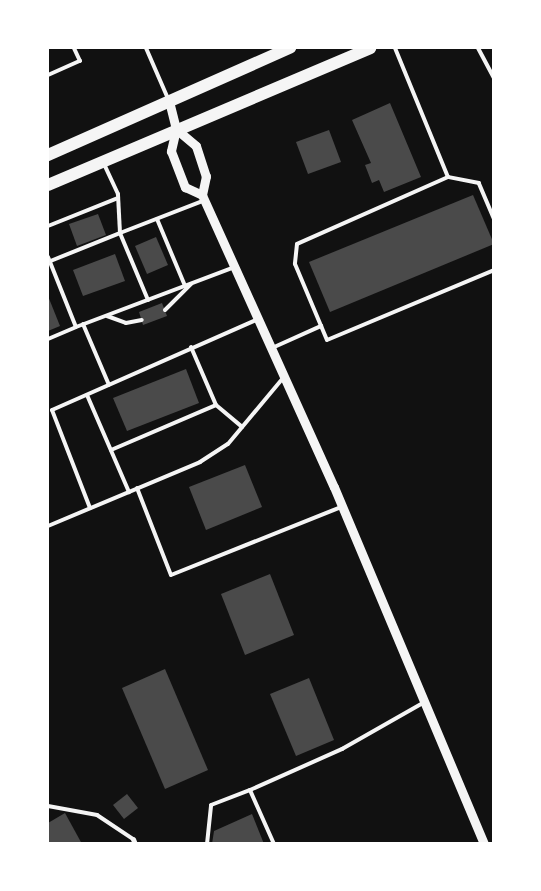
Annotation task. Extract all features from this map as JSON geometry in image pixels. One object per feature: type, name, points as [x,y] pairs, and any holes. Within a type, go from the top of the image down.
[{"type":"main road","points":[[48,155],[290,48]]},
{"type":"main road","points":[[48,185],[176,128],[370,48]]},
{"type":"street","points":[[169,101],[176,128],[171,151],[185,187],[204,198]]},
{"type":"street","points":[[176,128],[196,146],[206,176],[204,198],[341,507],[484,844]]},
{"type":"lane","points":[[48,75],[80,61],[74,48]]},
{"type":"lane","points":[[146,48],[169,101]]},
{"type":"lane","points":[[395,48],[448,177]]},
{"type":"lane","points":[[478,48],[494,78]]},
{"type":"lane","points":[[103,162],[118,198],[120,233],[148,300]]},
{"type":"lane","points":[[494,219],[479,183],[448,177],[298,244],[295,264],[327,340],[494,270]]},
{"type":"lane","points":[[48,226],[118,198]]},
{"type":"lane","points":[[76,327],[48,260],[158,219],[204,198]]},
{"type":"lane","points":[[158,219],[185,286]]},
{"type":"lane","points":[[48,339],[235,267]]},
{"type":"lane","points":[[165,310],[191,283]]},
{"type":"lane","points":[[106,316],[126,323],[142,320]]},
{"type":"lane","points":[[90,508],[52,410],[258,319]]},
{"type":"lane","points":[[83,324],[109,385]]},
{"type":"lane","points":[[272,348],[321,326]]},
{"type":"lane","points":[[191,347],[216,405],[242,427]]},
{"type":"lane","points":[[48,526],[200,462],[228,444],[284,376]]},
{"type":"lane","points":[[87,395],[129,492]]},
{"type":"lane","points":[[111,450],[216,405]]},
{"type":"lane","points":[[137,488],[171,575],[341,507]]},
{"type":"lane","points":[[207,844],[211,805],[250,790],[342,749],[425,702]]},
{"type":"lane","points":[[250,790],[274,844]]},
{"type":"lane","points":[[48,806],[97,815],[134,841]]},
{"type":"building","points":[[390,103],[421,177],[384,192],[379,180],[372,183],[365,165],[371,163],[352,120]]},
{"type":"building","points":[[329,130],[341,162],[308,174],[296,142]]},
{"type":"building","points":[[473,195],[494,244],[330,312],[309,262]]},
{"type":"building","points":[[98,214],[106,235],[77,246],[69,224]]},
{"type":"building","points":[[156,237],[168,265],[147,274],[135,246]]},
{"type":"building","points":[[115,254],[125,281],[83,296],[73,270]]},
{"type":"building","points":[[48,296],[60,326],[48,331]]},
{"type":"building","points":[[162,303],[167,316],[143,325],[139,312]]},
{"type":"building","points":[[186,369],[199,403],[127,431],[113,398]]},
{"type":"building","points":[[245,465],[262,507],[206,530],[189,487]]},
{"type":"building","points":[[270,574],[294,635],[245,655],[221,594]]},
{"type":"building","points":[[165,669],[208,770],[165,789],[122,688]]},
{"type":"building","points":[[309,678],[334,740],[296,756],[270,694]]},
{"type":"building","points":[[127,794],[138,808],[124,819],[113,805]]},
{"type":"building","points":[[65,813],[82,844],[48,844],[48,823]]},
{"type":"building","points":[[252,814],[264,844],[212,844],[214,831]]}]
